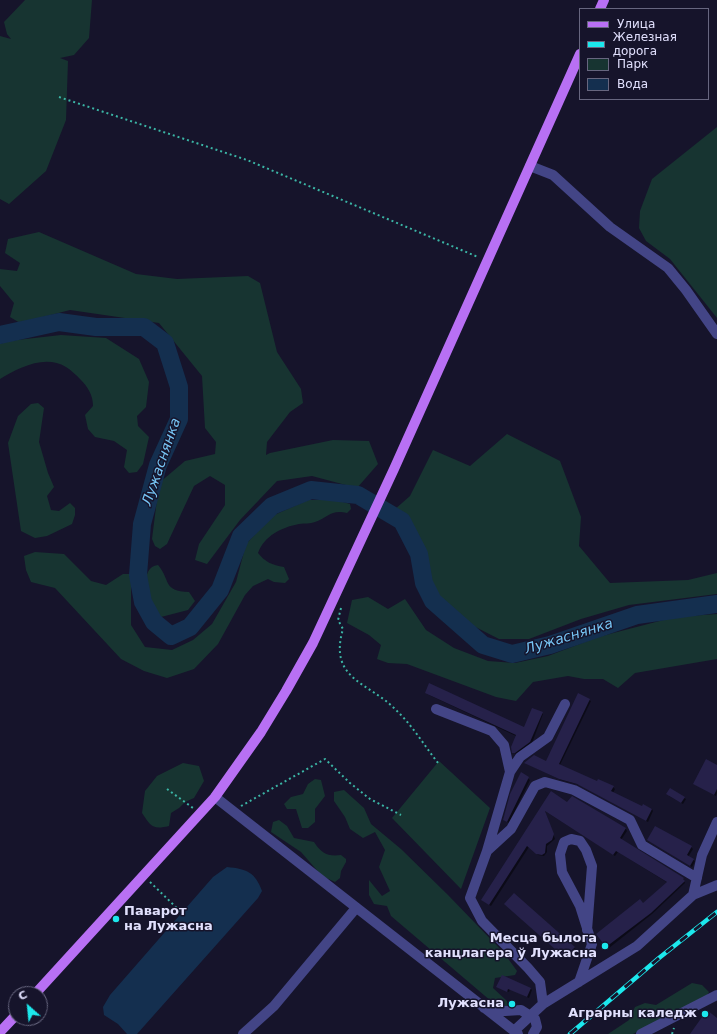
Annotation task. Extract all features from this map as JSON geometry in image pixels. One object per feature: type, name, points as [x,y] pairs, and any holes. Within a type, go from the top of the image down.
[{"type":"main road","points":[[42,986],[215,797],[261,732],[286,691],[313,643],[394,468],[579,56]]},
{"type":"main road","points":[[0,1032],[8,1024]]},
{"type":"street","points":[[530,166],[553,176],[610,227],[668,268],[686,290],[717,334]]},
{"type":"street","points":[[543,1004],[540,982],[482,921],[470,898],[487,851],[510,772],[520,757],[548,738],[565,704]]},
{"type":"street","points":[[436,710],[492,732],[504,745],[510,772]]},
{"type":"street","points":[[487,851],[511,829],[535,786],[545,782],[574,790],[630,820],[642,845],[696,878]]},
{"type":"street","points":[[215,797],[516,1033],[543,1004],[637,946],[693,895],[717,885]]},
{"type":"street","points":[[693,895],[702,854],[717,822]]},
{"type":"street","points":[[579,982],[592,944],[587,930],[580,906],[562,872],[560,854],[564,842],[571,839],[580,841],[586,850],[592,866],[587,930]]},
{"type":"street","points":[[243,1034],[274,1006],[356,908]]},
{"type":"street","points":[[645,1033],[717,996]]},
{"type":"street","points":[[483,1008],[521,1010],[535,1019],[537,1027],[534,1034]]},
{"type":"path","points":[[59,97],[247,160],[487,260]]},
{"type":"path","points":[[342,604],[338,620],[343,629],[339,643],[341,660],[349,674],[396,709],[438,763]]},
{"type":"path","points":[[235,813],[243,804],[325,759],[350,783],[370,799],[401,815]]},
{"type":"path","points":[[167,789],[191,807]]},
{"type":"path","points":[[143,876],[182,913]]},
{"type":"green space","points":[[25,0],[92,0],[89,38],[74,55],[60,58],[68,61],[66,120],[46,171],[9,204],[0,199],[0,36],[11,39],[7,34],[4,22]]},
{"type":"green space","points":[[717,127],[717,318],[670,259],[646,241],[639,228],[640,211],[652,179]]},
{"type":"green space","points":[[39,232],[136,274],[177,279],[248,276],[260,283],[277,352],[301,389],[303,403],[290,412],[267,442],[266,455],[333,440],[369,441],[378,464],[357,488],[312,476],[277,481],[240,520],[207,564],[195,560],[199,544],[225,505],[225,485],[210,476],[194,486],[167,544],[160,549],[155,546],[152,539],[159,483],[185,461],[215,454],[216,442],[205,428],[202,376],[159,323],[70,310],[20,323],[10,317],[14,303],[0,286],[0,269],[17,271],[20,263],[5,253],[8,239]]},
{"type":"green space","points":[[61,335],[106,338],[139,359],[149,382],[146,407],[137,416],[138,426],[149,437],[143,464],[137,472],[129,473],[124,467],[127,450],[114,441],[95,437],[88,429],[85,415],[93,406],[91,395],[83,382],[68,368],[58,363],[41,362],[23,367],[0,379],[0,344],[8,341]]},
{"type":"green space","points":[[38,403],[44,408],[39,442],[48,473],[54,487],[47,496],[51,510],[59,511],[70,503],[75,508],[75,515],[72,524],[47,536],[35,538],[21,531],[8,443],[18,416],[31,404]]},
{"type":"green space","points":[[507,434],[560,461],[581,517],[579,546],[610,583],[688,580],[717,573],[717,594],[629,605],[581,619],[529,639],[499,639],[442,610],[425,575],[416,541],[409,528],[394,510],[410,496],[433,450],[470,466]]},
{"type":"green space","points":[[308,500],[336,500],[350,504],[351,509],[347,513],[337,512],[330,514],[313,523],[286,527],[269,537],[258,553],[269,563],[284,567],[289,579],[285,583],[274,582],[268,579],[253,586],[245,595],[218,644],[194,669],[167,678],[144,671],[121,659],[55,588],[31,582],[26,570],[24,556],[35,552],[64,554],[91,581],[106,585],[123,574],[129,574],[131,581],[131,625],[145,647],[172,650],[193,640],[212,624],[236,582],[246,544],[272,516]]},
{"type":"green space","points":[[158,565],[171,587],[180,591],[189,592],[195,601],[188,610],[161,617],[154,611],[147,592],[146,578],[148,571],[152,567]]},
{"type":"green space","points":[[368,597],[388,609],[405,599],[426,630],[454,648],[488,661],[515,663],[548,656],[598,637],[675,617],[717,614],[717,659],[635,673],[618,688],[603,679],[584,679],[568,676],[533,682],[516,701],[496,697],[407,664],[388,663],[377,659],[381,645],[369,635],[347,623],[352,600]]},
{"type":"green space","points":[[439,761],[490,808],[461,889],[392,818]]},
{"type":"green space","points":[[183,763],[199,766],[204,781],[194,798],[185,802],[171,813],[169,826],[152,826],[142,813],[145,791],[157,776]]},
{"type":"green space","points":[[315,779],[321,780],[325,796],[315,809],[315,822],[308,828],[302,828],[296,809],[287,809],[284,804],[291,797],[303,794],[308,784]]},
{"type":"green space","points":[[344,790],[364,808],[371,824],[401,849],[504,953],[517,971],[515,975],[495,978],[493,988],[507,1001],[508,1007],[498,1007],[391,916],[387,906],[374,904],[369,895],[369,880],[382,896],[390,891],[379,867],[385,850],[375,832],[363,838],[350,829],[345,817],[334,801],[334,792]]},
{"type":"green space","points":[[279,820],[287,826],[294,838],[314,842],[319,849],[325,853],[329,855],[341,855],[346,859],[340,878],[335,882],[322,876],[301,852],[271,832],[273,822]]},
{"type":"green space","points":[[692,983],[702,985],[709,992],[706,997],[633,1034],[608,1034],[629,1020],[635,1007],[645,1003],[656,1005]]},
{"type":"water","points":[[227,867],[245,870],[253,876],[262,891],[258,898],[137,1034],[127,1034],[118,1024],[104,1015],[103,1007],[110,995],[213,877]]},
{"type":"building","points":[[429,683],[524,727],[532,708],[543,712],[530,742],[515,753],[512,753],[511,747],[516,735],[425,693]]},
{"type":"building","points":[[578,693],[590,699],[559,764],[597,781],[598,779],[614,786],[611,791],[642,806],[643,804],[652,809],[646,821],[577,784],[559,779],[524,763],[534,755],[546,761]]},
{"type":"building","points":[[706,759],[717,765],[717,789],[714,795],[693,784]]},
{"type":"building","points":[[521,772],[529,777],[507,822],[503,820],[510,794]]},
{"type":"building","points":[[670,788],[685,797],[681,803],[666,794]]},
{"type":"building","points":[[551,791],[567,802],[572,796],[626,828],[620,838],[684,878],[683,879],[685,881],[651,913],[606,947],[596,934],[640,899],[643,903],[667,882],[616,851],[613,855],[545,811],[554,834],[552,840],[546,844],[545,853],[542,855],[536,854],[527,846],[489,905],[481,900]]},
{"type":"building","points":[[655,826],[692,846],[687,855],[694,859],[690,866],[647,840]]},
{"type":"building","points":[[514,893],[575,947],[565,958],[504,904]]},
{"type":"building","points":[[502,975],[531,988],[527,997],[508,989],[507,992],[496,987]]},
{"type":"building","points":[[707,1010],[717,1018],[717,1034],[690,1034]]},
{"type":"waterway","name":"Лужаснянка","points":[[0,335],[59,322],[96,327],[144,327],[165,343],[179,387],[179,419],[158,465],[142,524],[138,575],[143,602],[154,622],[171,636],[190,627],[220,590],[241,536],[272,506],[311,490],[358,495],[402,521],[419,554],[424,583],[433,601],[483,645],[512,654],[550,645],[637,615],[717,604]]},
{"type":"railway","points":[[570,1034],[659,958],[717,912]]},
{"type":"place","name":"Паварот на Лужасна","points":[[116,919]]},
{"type":"place","name":"Месца былога канцлагера ў Лужасна","points":[[605,946]]},
{"type":"place","name":"Лужасна","points":[[512,1004]]},
{"type":"place","name":"Аграрны каледж","points":[[705,1014]]}]
